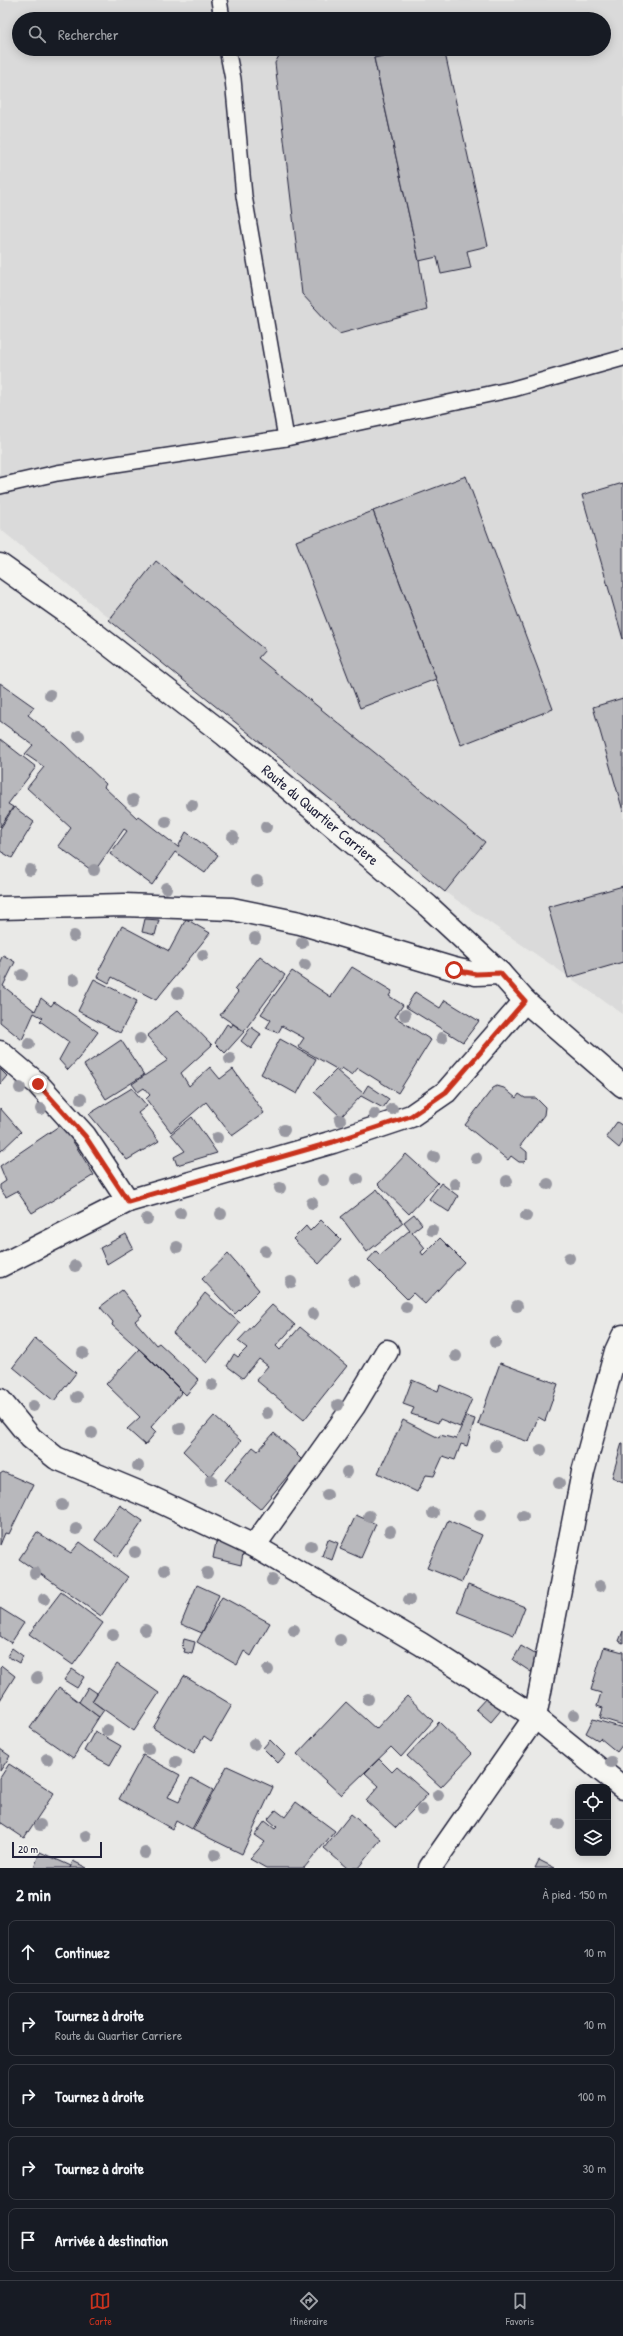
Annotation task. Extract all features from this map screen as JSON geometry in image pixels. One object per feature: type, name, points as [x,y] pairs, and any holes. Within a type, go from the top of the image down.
[{"type":"street","name":"Route du Quartier Carriere","points":[[0,565],[72,616],[225,735],[428,906],[500,973],[525,1001],[623,1086]]},
{"type":"street","points":[[0,908],[124,905],[232,908],[300,922],[454,970],[476,974],[500,973]]},
{"type":"street","points":[[0,1266],[128,1201],[333,1142],[411,1116],[446,1092],[525,1001]]},
{"type":"street","points":[[0,1052],[38,1084],[85,1136],[128,1201]]},
{"type":"street","points":[[430,1868],[536,1717],[583,1472],[616,1351],[623,1336]]},
{"type":"street","points":[[254,1546],[354,1406],[386,1351]]},
{"type":"street","points":[[0,1400],[31,1438],[56,1458],[150,1497],[254,1546],[421,1644],[536,1717],[623,1788]]},
{"type":"lane","points":[[219,0],[221,12]]},
{"type":"lane","points":[[228,56],[233,80],[244,196],[286,438]]},
{"type":"lane","points":[[0,486],[56,473],[286,438],[513,389],[623,358]]},
{"type":"shaded area","points":[[0,0],[623,0],[623,1014],[445,892],[0,529]]},
{"type":"building","points":[[279,56],[383,56],[374,58],[419,261],[427,310],[339,334],[302,294],[275,63]]},
{"type":"building","points":[[383,56],[446,56],[488,246],[467,251],[471,268],[441,274],[437,257],[419,261],[374,58]]},
{"type":"building","points":[[466,476],[553,709],[461,745],[373,511]]},
{"type":"building","points":[[623,483],[623,639],[582,495]]},
{"type":"building","points":[[373,511],[436,679],[360,708],[296,541]]},
{"type":"building","points":[[156,561],[265,650],[258,658],[485,842],[445,892],[109,620]]},
{"type":"building","points":[[0,683],[34,707],[28,715],[64,744],[106,784],[104,787],[137,818],[138,816],[178,847],[186,832],[218,855],[205,873],[175,852],[152,885],[110,854],[127,831],[124,829],[94,872],[58,846],[71,828],[27,788],[44,767],[25,754],[33,745],[0,721]]},
{"type":"building","points":[[623,698],[623,811],[593,707]]},
{"type":"building","points":[[0,739],[36,767],[8,804],[13,807],[0,827]]},
{"type":"building","points":[[14,807],[34,822],[12,858],[0,851],[0,829]]},
{"type":"building","points":[[623,886],[623,962],[568,978],[548,907]]},
{"type":"building","points":[[145,919],[159,920],[155,935],[142,932]]},
{"type":"building","points":[[186,919],[210,933],[156,1000],[112,977],[109,983],[98,977],[101,971],[99,970],[122,926],[169,951]]},
{"type":"building","points":[[3,955],[15,962],[3,986],[35,1011],[41,998],[51,1006],[54,1002],[98,1032],[68,1070],[59,1060],[69,1042],[40,1021],[43,1018],[34,1013],[22,1040],[0,1022],[0,961]]},
{"type":"building","points":[[260,956],[285,975],[244,1031],[220,1015],[238,992],[235,989]]},
{"type":"building","points":[[352,967],[392,991],[389,996],[403,1005],[395,1017],[431,1040],[398,1093],[358,1068],[352,1075],[342,1068],[340,1071],[298,1047],[304,1038],[282,1026],[278,1033],[266,1028],[271,1020],[261,1014],[292,971],[331,997]]},
{"type":"building","points":[[94,979],[137,1001],[120,1033],[78,1011]]},
{"type":"building","points":[[415,992],[440,1008],[445,1000],[479,1021],[463,1042],[406,1007]]},
{"type":"building","points":[[178,1010],[212,1045],[181,1073],[189,1086],[210,1067],[220,1079],[233,1069],[264,1113],[232,1136],[206,1102],[171,1132],[146,1099],[150,1095],[144,1088],[138,1092],[132,1084],[168,1060],[147,1036]]},
{"type":"building","points":[[227,1024],[231,1027],[233,1024],[244,1032],[225,1053],[215,1043]]},
{"type":"building","points":[[251,1027],[261,1034],[251,1049],[241,1041]]},
{"type":"building","points":[[280,1039],[316,1059],[297,1094],[261,1074]]},
{"type":"building","points":[[121,1040],[144,1075],[106,1099],[84,1065]]},
{"type":"building","points":[[0,1069],[7,1076],[0,1084]]},
{"type":"building","points":[[336,1070],[363,1093],[368,1085],[389,1099],[383,1108],[361,1096],[341,1117],[314,1092]]},
{"type":"building","points":[[497,1086],[504,1088],[516,1098],[519,1094],[525,1098],[536,1098],[545,1107],[544,1115],[520,1146],[527,1152],[527,1159],[524,1162],[519,1162],[511,1156],[508,1160],[465,1125],[493,1088]]},
{"type":"building","points":[[132,1088],[147,1106],[138,1113],[159,1141],[127,1160],[89,1114]]},
{"type":"building","points":[[0,1108],[21,1132],[0,1152]]},
{"type":"building","points":[[192,1117],[217,1153],[177,1165],[174,1157],[185,1151],[171,1134]]},
{"type":"building","points":[[617,1122],[623,1126],[623,1142],[619,1148],[606,1137]]},
{"type":"building","points":[[62,1124],[94,1175],[32,1213],[17,1191],[6,1197],[0,1189],[0,1185],[6,1181],[0,1166]]},
{"type":"building","points":[[406,1154],[438,1183],[409,1214],[378,1184]]},
{"type":"building","points":[[441,1183],[458,1196],[449,1212],[429,1199]]},
{"type":"building","points":[[377,1189],[403,1223],[367,1252],[341,1217]]},
{"type":"building","points":[[414,1214],[422,1224],[412,1232],[425,1248],[421,1252],[423,1255],[440,1238],[464,1262],[425,1304],[413,1293],[407,1299],[368,1260],[376,1251],[380,1255],[410,1230],[404,1222]]},
{"type":"building","points":[[321,1220],[341,1240],[319,1264],[293,1239],[306,1226],[310,1231]]},
{"type":"building","points":[[126,1234],[133,1248],[107,1264],[100,1248]]},
{"type":"building","points":[[228,1254],[259,1290],[235,1314],[202,1279]]},
{"type":"building","points":[[122,1290],[142,1315],[135,1321],[156,1345],[159,1343],[199,1380],[186,1395],[147,1356],[112,1325],[113,1322],[100,1307]]},
{"type":"building","points":[[205,1293],[240,1323],[207,1363],[173,1333]]},
{"type":"building","points":[[272,1305],[295,1325],[276,1346],[280,1350],[300,1327],[347,1366],[304,1420],[256,1380],[268,1366],[259,1359],[243,1378],[227,1366],[234,1354],[238,1357],[247,1348],[238,1341]]},
{"type":"building","points":[[35,1338],[76,1373],[54,1401],[13,1367]]},
{"type":"building","points":[[139,1349],[182,1392],[151,1427],[156,1432],[145,1445],[127,1429],[140,1417],[106,1384]]},
{"type":"building","points":[[500,1363],[558,1384],[545,1421],[538,1417],[529,1442],[478,1424]]},
{"type":"building","points":[[412,1380],[438,1391],[440,1385],[472,1399],[460,1427],[440,1419],[438,1423],[411,1414],[414,1408],[403,1404]]},
{"type":"building","points":[[214,1416],[241,1441],[210,1477],[183,1451]]},
{"type":"building","points":[[466,1416],[475,1419],[467,1446],[461,1444],[455,1460],[443,1456],[434,1476],[426,1475],[417,1492],[378,1473],[403,1420],[439,1438],[440,1435],[456,1439]]},
{"type":"building","points":[[274,1433],[298,1454],[297,1455],[304,1462],[290,1480],[287,1477],[260,1509],[225,1480],[253,1447],[258,1451]]},
{"type":"building","points":[[623,1443],[623,1482],[612,1477]]},
{"type":"building","points":[[3,1472],[33,1485],[9,1534],[5,1533],[0,1545],[0,1474]]},
{"type":"building","points":[[120,1505],[143,1521],[118,1557],[95,1540]]},
{"type":"building","points":[[356,1515],[376,1524],[361,1558],[340,1549]]},
{"type":"building","points":[[448,1520],[482,1535],[462,1582],[427,1568]]},
{"type":"building","points":[[37,1532],[71,1553],[80,1542],[128,1577],[101,1616],[19,1559]]},
{"type":"building","points":[[328,1539],[338,1543],[332,1560],[322,1556]]},
{"type":"building","points":[[216,1542],[244,1548],[241,1565],[213,1558]]},
{"type":"building","points":[[197,1585],[219,1595],[202,1633],[181,1624]]},
{"type":"building","points":[[468,1585],[525,1607],[514,1635],[457,1612]]},
{"type":"building","points":[[61,1592],[103,1623],[73,1665],[29,1634]]},
{"type":"building","points":[[222,1597],[270,1623],[251,1656],[244,1651],[237,1665],[197,1642]]},
{"type":"building","points":[[0,1608],[24,1623],[11,1643],[0,1636]]},
{"type":"building","points":[[623,1631],[623,1643],[619,1641]]},
{"type":"building","points":[[184,1639],[195,1642],[192,1654],[184,1652],[185,1649],[182,1648]]},
{"type":"building","points":[[521,1646],[540,1657],[531,1672],[513,1660]]},
{"type":"building","points":[[604,1647],[623,1652],[623,1725],[600,1718],[603,1708],[597,1706],[601,1693],[591,1690]]},
{"type":"building","points":[[12,1648],[23,1656],[19,1663],[7,1656]]},
{"type":"building","points":[[117,1664],[159,1693],[134,1731],[92,1701]]},
{"type":"building","points":[[2,1666],[15,1676],[0,1700],[0,1668]]},
{"type":"building","points":[[72,1669],[84,1677],[77,1688],[64,1680]]},
{"type":"building","points":[[184,1676],[232,1705],[211,1741],[204,1736],[194,1753],[153,1728]]},
{"type":"building","points":[[59,1687],[99,1717],[73,1758],[30,1728]]},
{"type":"building","points":[[88,1687],[97,1693],[92,1701],[104,1710],[99,1717],[79,1702]]},
{"type":"building","points":[[407,1696],[433,1721],[401,1757],[391,1747],[341,1795],[297,1754],[346,1702],[376,1729]]},
{"type":"building","points":[[487,1697],[501,1710],[491,1722],[476,1709]]},
{"type":"building","points":[[593,1719],[623,1728],[623,1744],[617,1752],[600,1738],[598,1740],[586,1733]]},
{"type":"building","points":[[439,1722],[472,1754],[441,1787],[407,1756]]},
{"type":"building","points":[[95,1731],[121,1746],[110,1765],[84,1751]]},
{"type":"building","points":[[270,1740],[285,1755],[278,1763],[263,1748]]},
{"type":"building","points":[[0,1749],[10,1756],[0,1771]]},
{"type":"building","points":[[143,1755],[180,1775],[168,1797],[179,1802],[191,1778],[213,1790],[192,1829],[176,1820],[172,1829],[119,1799]]},
{"type":"building","points":[[379,1759],[392,1772],[397,1767],[428,1794],[396,1828],[366,1801],[379,1786],[365,1773]]},
{"type":"building","points":[[9,1764],[54,1793],[24,1838],[0,1822],[0,1778]]},
{"type":"building","points":[[227,1766],[273,1787],[242,1854],[193,1830]]},
{"type":"building","points":[[296,1802],[335,1831],[304,1868],[266,1868],[250,1859],[265,1842],[255,1835],[265,1821],[275,1829],[277,1827],[268,1819],[276,1810],[285,1817]]},
{"type":"building","points":[[351,1814],[381,1839],[358,1868],[347,1868],[324,1848]]},
{"type":"building","points":[[40,1852],[71,1866],[70,1868],[34,1868]]},
{"type":"building","points":[[539,1860],[555,1868],[535,1868]]},
{"type":"building","points":[[73,1861],[87,1868],[70,1868]]},
{"type":"route","points":[[38,1084],[85,1136],[128,1201],[333,1142],[411,1116],[446,1092],[525,1001],[500,973],[476,974],[454,970]]}]
